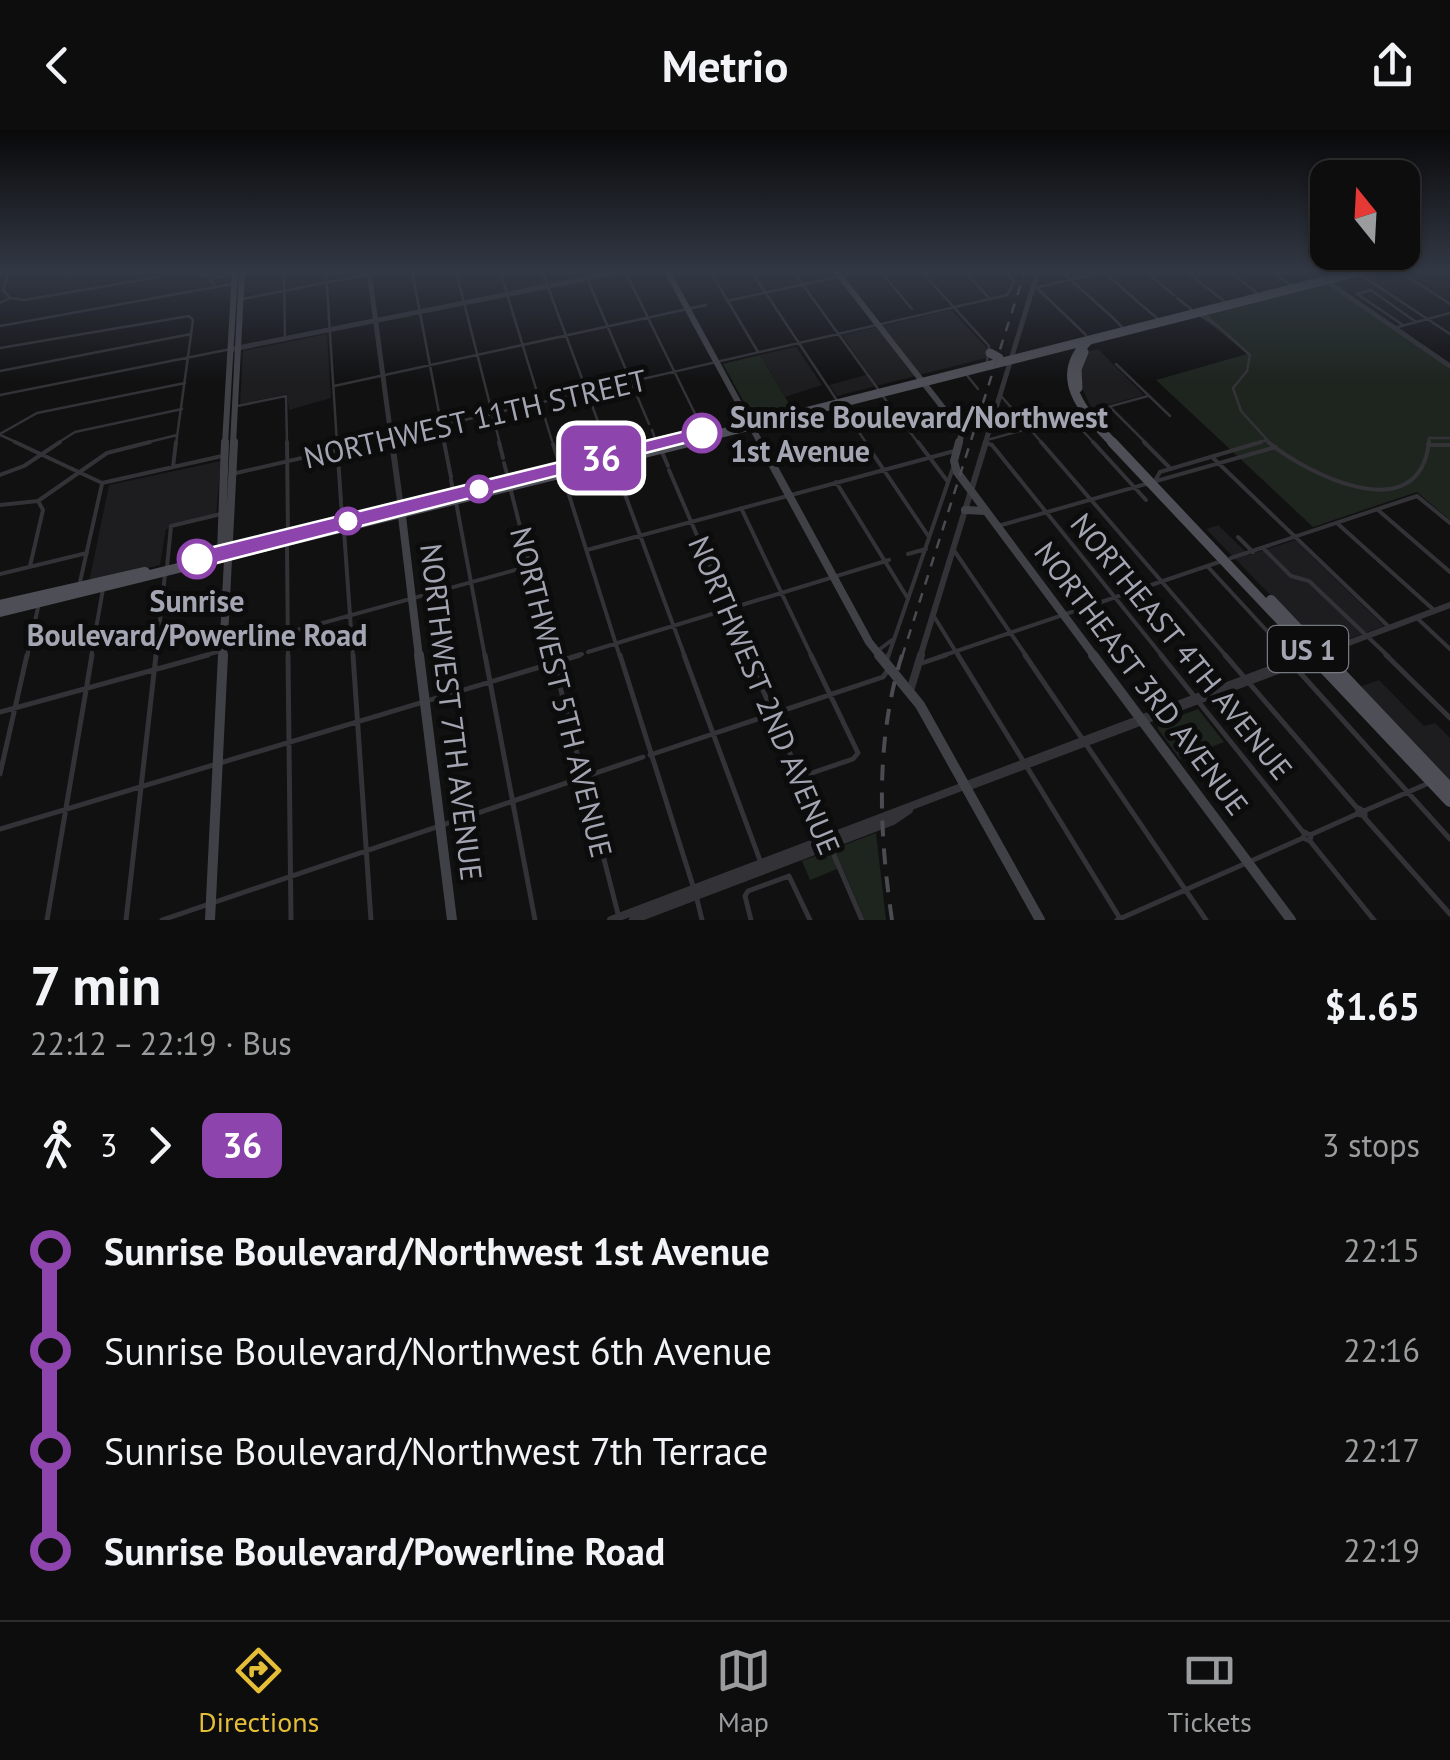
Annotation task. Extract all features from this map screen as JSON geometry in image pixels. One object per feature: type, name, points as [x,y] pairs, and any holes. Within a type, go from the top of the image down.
[{"type":"main road","points":[[225,555],[221,514],[236,308]]},
{"type":"main road","points":[[234,349],[240,308]]},
{"type":"main road","points":[[865,308],[960,429],[954,466]]},
{"type":"main road","points":[[1198,310],[1204,308]]},
{"type":"main road","points":[[1012,357],[1110,332],[1129,332],[1207,308]]},
{"type":"main road","points":[[688,309],[876,652],[911,690],[1040,920]]},
{"type":"main road","name":"US 1","points":[[1088,412],[1079,390],[1077,369],[1087,349],[1110,332]]},
{"type":"main road","points":[[0,608],[103,589],[513,482],[563,475],[611,459],[1087,338]]},
{"type":"main road","points":[[1054,349],[1071,353],[1073,358],[1087,338]]},
{"type":"main road","name":"US 1","points":[[1073,358],[1071,387],[1088,412],[1232,562],[1418,767],[1444,782]]},
{"type":"main road","points":[[922,380],[964,372],[991,361]]},
{"type":"main road","points":[[991,361],[1008,372]]},
{"type":"main road","points":[[611,459],[647,453],[704,432],[750,423]]},
{"type":"main road","points":[[210,920],[225,555],[232,474],[228,454]]},
{"type":"main road","name":"NORTHEAST 3RD AVENUE","points":[[954,466],[1291,920]]},
{"type":"main road","name":"US 1","points":[[1153,480],[1214,550],[1232,562]]},
{"type":"main road","points":[[965,510],[978,508],[988,513]]},
{"type":"main road","name":"NORTHWEST 7TH AVENUE","points":[[401,511],[452,920]]},
{"type":"main road","points":[[0,608],[79,587],[165,571]]},
{"type":"main road","points":[[62,598],[79,587]]},
{"type":"main road","name":"US 1","points":[[1317,655],[1444,782],[1450,801]]},
{"type":"street","points":[[0,326],[97,308]]},
{"type":"street","points":[[285,308],[285,340]]},
{"type":"street","points":[[329,308],[371,920]]},
{"type":"street","name":"NORTHWEST 7TH AVENUE","points":[[374,308],[401,511]]},
{"type":"street","points":[[420,308],[535,920]]},
{"type":"street","points":[[0,395],[447,308]]},
{"type":"street","name":"NORTHWEST 5TH AVENUE","points":[[467,308],[504,461],[513,482],[530,566],[614,897],[616,919]]},
{"type":"street","points":[[511,308],[646,756],[702,920]]},
{"type":"street","points":[[556,308],[761,863]]},
{"type":"street","name":"NORTHWEST 2ND AVENUE","points":[[600,308],[862,920]]},
{"type":"street","points":[[643,308],[704,432]]},
{"type":"street","points":[[334,386],[693,308]]},
{"type":"street","points":[[732,308],[758,352]]},
{"type":"street","points":[[776,308],[929,537]]},
{"type":"street","points":[[819,308],[948,482]]},
{"type":"street","points":[[910,308],[914,312]]},
{"type":"street","points":[[878,324],[914,312],[946,308]]},
{"type":"street","points":[[954,308],[988,346],[991,361]]},
{"type":"street","points":[[911,690],[1028,308]]},
{"type":"street","points":[[1055,308],[1087,338]]},
{"type":"street","points":[[1102,308],[1129,332]]},
{"type":"street","points":[[1147,308],[1161,319]]},
{"type":"street","points":[[1194,308],[1250,355],[1247,371],[1233,387],[1242,416],[1266,440],[1316,476],[1366,490],[1392,487],[1411,478],[1425,462],[1428,441]]},
{"type":"street","points":[[1365,308],[1450,366]]},
{"type":"street","points":[[1378,308],[1403,325]]},
{"type":"street","points":[[1396,308],[1416,322]]},
{"type":"street","points":[[1412,308],[1450,334]]},
{"type":"street","points":[[1394,328],[1450,313]]},
{"type":"street","points":[[0,348],[190,316],[193,320],[186,383],[173,467]]},
{"type":"street","name":"NORTHWEST 11TH STREET","points":[[232,474],[878,324]]},
{"type":"street","points":[[0,371],[191,334]]},
{"type":"street","points":[[1116,364],[1170,416]]},
{"type":"street","points":[[964,372],[978,389]]},
{"type":"street","points":[[0,434],[32,414],[186,383]]},
{"type":"street","points":[[1000,395],[1450,914]]},
{"type":"street","points":[[231,408],[286,396],[291,920]]},
{"type":"street","points":[[986,442],[1148,396]]},
{"type":"street","points":[[1110,406],[1171,468]]},
{"type":"street","points":[[0,475],[74,432],[182,409]]},
{"type":"street","points":[[1070,417],[1146,500]]},
{"type":"street","points":[[0,434],[102,482],[228,454]]},
{"type":"street","points":[[0,505],[38,501],[114,450],[177,435]]},
{"type":"street","points":[[1153,480],[1171,468],[1266,440]]},
{"type":"street","points":[[1428,441],[1450,441]]},
{"type":"street","points":[[1428,441],[1436,445],[1450,441]]},
{"type":"street","name":"NORTHEAST 4TH AVENUE","points":[[986,442],[1374,920]]},
{"type":"street","points":[[998,526],[1276,448]]},
{"type":"street","points":[[586,550],[958,450]]},
{"type":"street","points":[[1212,457],[1389,627]]},
{"type":"street","points":[[162,920],[883,676],[954,466]]},
{"type":"street","points":[[79,587],[102,482]]},
{"type":"street","points":[[836,482],[908,599]]},
{"type":"street","points":[[918,667],[1418,496],[1450,523]]},
{"type":"street","points":[[30,566],[43,510],[38,501]]},
{"type":"street","points":[[741,508],[858,754],[800,777]]},
{"type":"street","points":[[1377,509],[1450,572]]},
{"type":"street","points":[[126,920],[171,526],[221,514]]},
{"type":"street","points":[[1337,522],[1435,611]]},
{"type":"street","points":[[1238,537],[1253,552]]},
{"type":"street","points":[[1263,548],[1291,576],[1309,581],[1450,718]]},
{"type":"street","points":[[908,554],[926,549]]},
{"type":"street","points":[[954,549],[1206,920]]},
{"type":"street","points":[[0,574],[87,553]]},
{"type":"street","points":[[0,829],[887,561]]},
{"type":"street","points":[[0,712],[530,566]]},
{"type":"street","points":[[1208,566],[1450,839]]},
{"type":"street","points":[[47,920],[103,589]]},
{"type":"street","points":[[0,774],[39,603]]},
{"type":"street","points":[[616,919],[1450,605]]},
{"type":"street","points":[[934,617],[1120,920],[1361,812],[1444,782]]},
{"type":"street","points":[[1417,617],[1450,648]]},
{"type":"street","points":[[876,652],[896,637]]},
{"type":"street","points":[[633,920],[761,863],[828,841]]},
{"type":"street","name":"NORTHWEST 2ND AVENUE","points":[[752,920],[745,896],[748,891],[783,878],[794,880],[810,920]]},
{"type":"shaded area","points":[[1228,308],[1362,308],[1450,368],[1450,520],[1417,492],[1313,527],[1156,380],[1247,354],[1200,315]]},
{"type":"shaded area","points":[[951,310],[987,348],[986,358],[837,396],[829,385],[869,374],[842,335]]},
{"type":"shaded area","points":[[327,334],[331,398],[289,410],[287,394],[240,404],[243,351]]},
{"type":"shaded area","points":[[796,347],[822,385],[785,397],[760,355]]},
{"type":"shaded area","points":[[1098,349],[1144,395],[1092,409],[1079,370],[1089,351]]},
{"type":"shaded area","points":[[760,355],[791,407],[752,417],[723,364]]},
{"type":"shaded area","points":[[221,461],[216,517],[166,529],[160,565],[89,582],[109,485]]},
{"type":"shaded area","points":[[1218,525],[1249,555],[1295,540],[1384,626],[1323,649],[1206,529]]},
{"type":"shaded area","points":[[1379,680],[1424,726],[1435,723],[1450,738],[1450,783],[1359,687]]},
{"type":"shaded area","points":[[1198,709],[1224,742],[1180,759],[1158,729],[1159,724]]},
{"type":"shaded area","points":[[876,833],[886,920],[865,920],[842,867],[810,880],[802,861]]},
{"type":"railway","points":[[902,657],[1013,308]]},
{"type":"railway","points":[[892,920],[884,854],[882,787],[887,720],[902,655]]},
{"type":"bus line","name":"36","points":[[197,559],[702,433]]},
{"type":"place","name":"Sunrise Boulevard/Northwest 1st Avenue","points":[[702,433]]},
{"type":"place","name":"Sunrise Boulevard/Powerline Road","points":[[197,559]]}]
